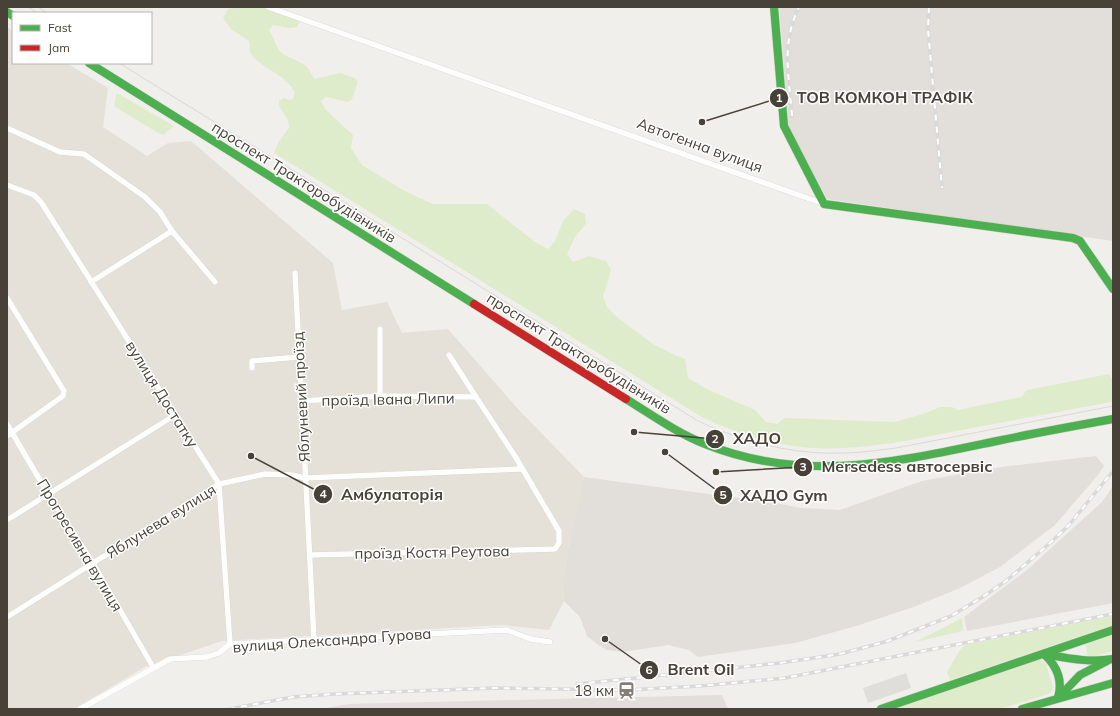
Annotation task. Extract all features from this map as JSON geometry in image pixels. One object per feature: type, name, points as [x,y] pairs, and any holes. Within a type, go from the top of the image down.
[{"type":"main road","points":[[774,7],[784,126],[824,204]]},
{"type":"main road","name":"проспект Тракторобудівників","points":[[91,64],[662,421],[697,440],[736,454],[781,464],[806,466],[833,467],[874,464],[941,453],[1037,432],[1113,419]]},
{"type":"main road","name":"Автоґенна вулиця","points":[[824,204],[1073,238],[1080,241],[1113,289]]},
{"type":"main road","points":[[881,709],[1113,630]]},
{"type":"main road","points":[[1044,654],[1083,661],[1110,660]]},
{"type":"main road","points":[[1044,654],[1053,663],[1059,677],[1061,691],[1058,698]]},
{"type":"main road","points":[[1058,698],[1080,675],[1110,660]]},
{"type":"main road","points":[[1022,709],[1113,684]]},
{"type":"street","name":"Автоґенна вулиця","points":[[268,7],[824,204]]},
{"type":"street","points":[[7,128],[60,152],[84,154],[145,197],[160,212],[172,231],[215,282]]},
{"type":"street","name":"вулиця Достатку","points":[[7,185],[34,195],[41,202],[218,484],[230,644]]},
{"type":"street","points":[[91,282],[172,231]]},
{"type":"street","name":"Яблуневий проїзд","points":[[295,273],[314,640]]},
{"type":"street","points":[[7,298],[64,391],[63,396],[10,434]]},
{"type":"street","points":[[380,329],[380,396]]},
{"type":"street","points":[[449,354],[522,469]]},
{"type":"street","points":[[252,368],[252,361],[299,357]]},
{"type":"street","name":"проїзд Івана Липи","points":[[301,401],[380,396],[476,397]]},
{"type":"street","points":[[7,520],[175,415]]},
{"type":"street","name":"Прогресивна вулиця","points":[[7,424],[10,434],[93,563],[153,667]]},
{"type":"street","name":"Яблунева вулиця","points":[[7,617],[218,484],[265,474],[292,475],[305,478],[522,469]]},
{"type":"street","name":"проїзд Костя Реутова","points":[[310,555],[555,549],[559,543],[559,530],[522,469]]},
{"type":"street","name":"вулиця Олександра Гурова","points":[[80,709],[153,667],[170,659],[207,657],[219,653],[230,644],[507,630],[530,639],[550,642]]},
{"type":"shaded area","points":[[779,7],[1113,7],[1113,241],[827,199],[789,131]]},
{"type":"shaded area","points":[[7,27],[12,30],[12,64],[68,64],[108,88],[103,127],[147,156],[168,143],[191,141],[333,263],[342,310],[387,302],[402,333],[448,329],[519,410],[584,477],[569,543],[563,582],[564,601],[549,630],[502,625],[222,641],[145,667],[74,709],[7,709]]},
{"type":"shaded area","points":[[1096,456],[1104,466],[1055,525],[1000,567],[960,588],[916,606],[856,626],[795,643],[698,657],[689,650],[668,645],[622,652],[607,650],[587,636],[580,617],[564,601],[563,582],[569,543],[584,477],[776,503],[801,508],[840,510],[922,481],[1001,467]]},
{"type":"shaded area","points":[[1113,486],[1113,603],[967,631],[964,617],[1027,570],[1102,502]]},
{"type":"shaded area","points":[[906,673],[911,688],[868,703],[863,688]]},
{"type":"shaded area","points":[[722,695],[728,709],[320,709],[349,704]]},
{"type":"green space","points":[[243,7],[268,7],[300,21],[297,27],[290,28],[273,25],[269,30],[279,50],[285,55],[305,65],[314,79],[340,73],[355,78],[358,82],[352,99],[348,102],[326,97],[321,101],[325,109],[353,135],[351,148],[362,165],[403,190],[432,204],[487,204],[535,242],[548,249],[555,241],[563,221],[574,209],[585,214],[586,224],[575,237],[567,254],[573,262],[589,256],[606,261],[611,270],[603,296],[607,307],[618,318],[653,344],[685,359],[688,378],[709,390],[755,410],[766,422],[777,424],[784,418],[895,422],[926,413],[940,407],[952,407],[958,410],[1021,397],[1027,390],[1109,374],[1113,381],[1113,399],[1111,402],[921,438],[844,448],[789,445],[752,437],[717,424],[700,416],[274,153],[279,141],[289,128],[288,120],[279,106],[279,101],[284,98],[290,100],[293,99],[295,93],[286,81],[251,54],[249,41],[231,29],[223,18],[228,9]]},
{"type":"green space","points":[[117,93],[174,126],[163,135],[158,133],[114,106]]},
{"type":"green space","points":[[1113,616],[1113,625],[950,680],[947,672],[960,650],[965,645]]},
{"type":"green space","points":[[962,618],[963,631],[915,642]]},
{"type":"green space","points":[[1113,635],[1113,651],[1088,658],[1085,642]]},
{"type":"green space","points":[[1039,659],[1046,663],[1053,688],[1048,694],[1000,709],[891,709]]},
{"type":"tram line","points":[[28,7],[36,12]]},
{"type":"tram line","points":[[38,7],[46,12]]},
{"type":"tram line","points":[[121,64],[698,421],[733,435],[769,446],[806,452],[857,452],[896,448],[1113,406]]},
{"type":"railway","points":[[792,116],[788,74],[788,47],[793,21],[799,7]]},
{"type":"railway","points":[[929,7],[928,29],[942,188]]},
{"type":"railway","points":[[577,684],[780,663],[840,654],[888,641],[951,616],[1006,581],[1049,544],[1069,525],[1113,471]]},
{"type":"railway","points":[[229,709],[293,697],[335,694],[495,688],[627,690],[700,686],[785,678],[1113,614]]},
{"type":"traffic: fast","points":[[774,7],[784,126],[824,204],[1073,238],[1080,241],[1113,289]]},
{"type":"traffic: fast","points":[[7,12],[12,15]]},
{"type":"traffic: fast","points":[[91,64],[474,304]]},
{"type":"traffic: fast","points":[[626,399],[675,429],[705,444],[742,456],[779,463],[815,466],[887,462],[1113,419]]},
{"type":"traffic: fast","points":[[881,709],[1113,630]]},
{"type":"traffic: fast","points":[[1044,654],[1087,660],[1113,659]]},
{"type":"traffic: fast","points":[[1044,654],[1049,659],[1058,674],[1060,686],[1058,698]]},
{"type":"traffic: fast","points":[[1058,698],[1080,675],[1107,661]]},
{"type":"traffic: fast","points":[[1022,709],[1113,683]]},
{"type":"traffic: jam","points":[[474,304],[626,399]]},
{"type":"place","name":"ТОВ КОМКОН ТРАФІК","points":[[702,122]]},
{"type":"place","name":"ХАДО","points":[[634,432]]},
{"type":"place","name":"ХАДО Gym","points":[[665,452]]},
{"type":"place","name":"Амбулаторія","points":[[251,456]]},
{"type":"place","name":"Mersedess автосервіс","points":[[716,472]]},
{"type":"place","name":"Brent Oil","points":[[605,639]]},
{"type":"place","name":"18 км","points":[[627,690]]}]
